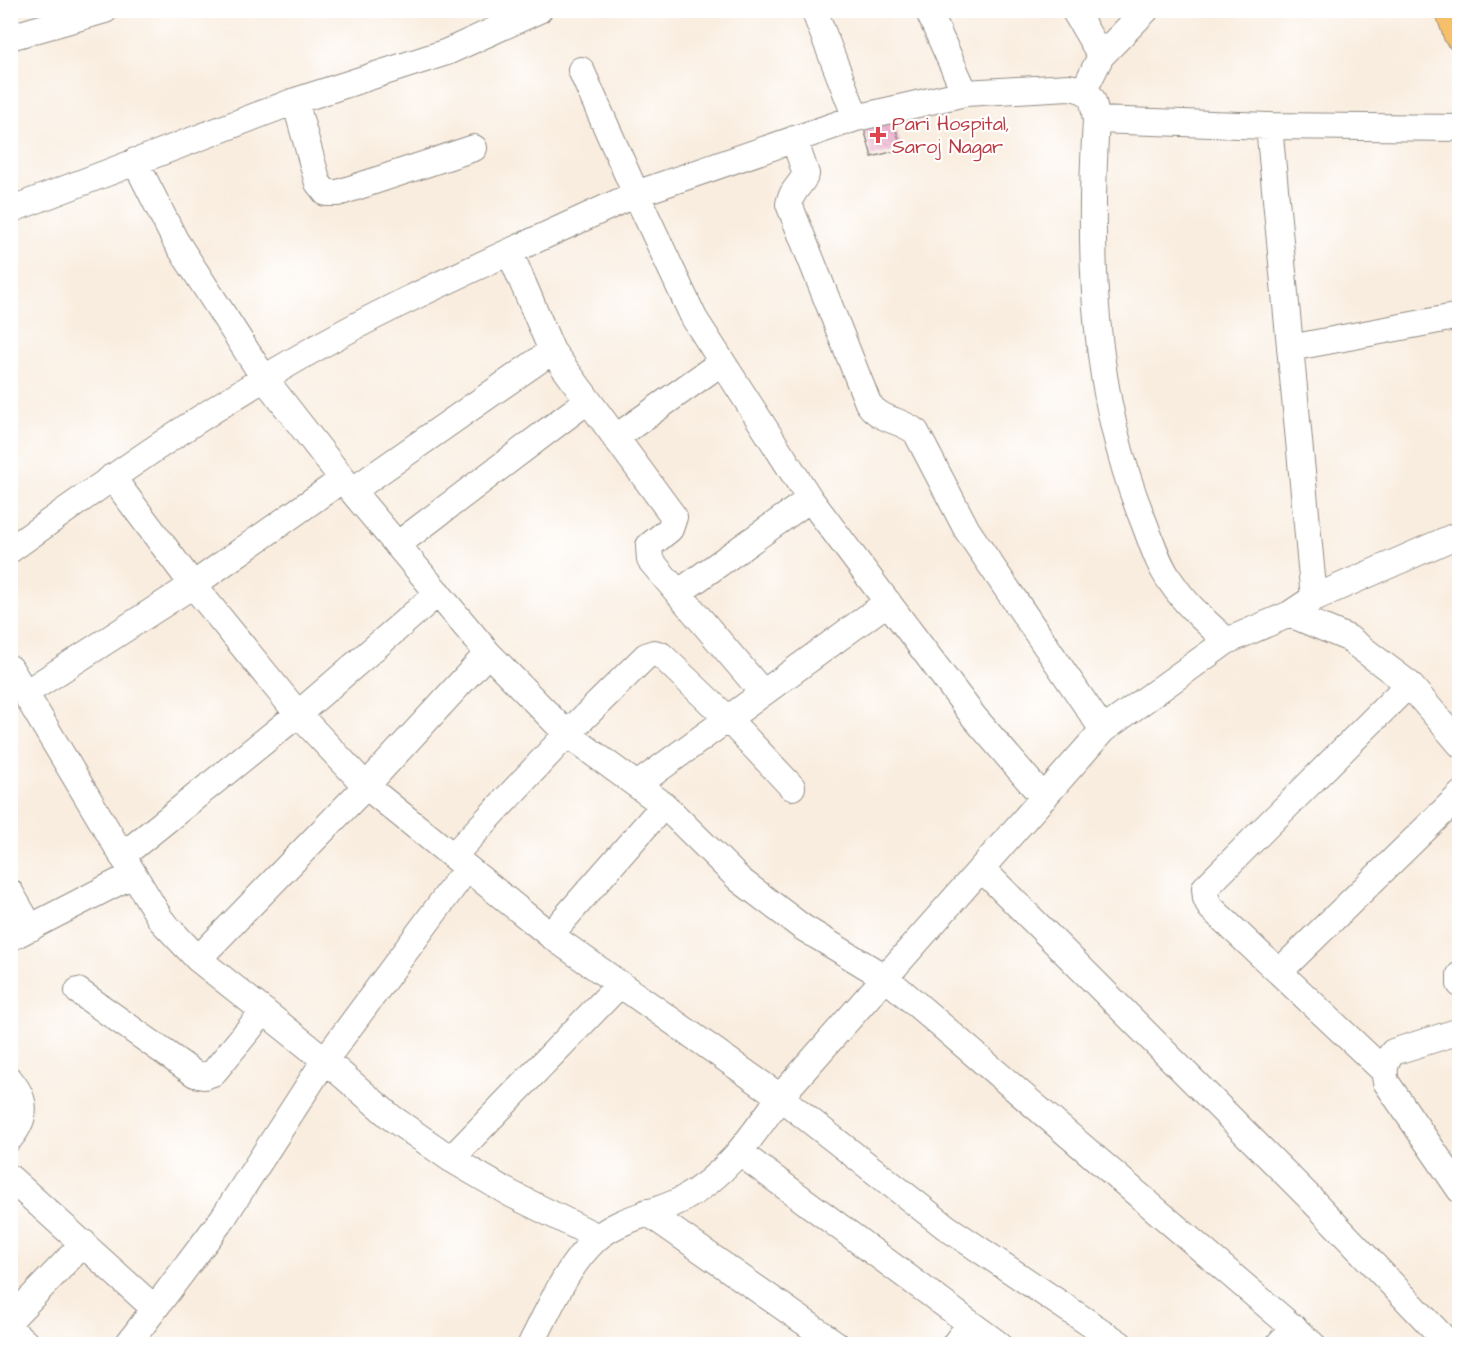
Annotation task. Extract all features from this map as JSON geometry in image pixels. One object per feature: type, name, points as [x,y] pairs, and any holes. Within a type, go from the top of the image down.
[{"type":"highway","points":[[1452,10],[1460,34]]},
{"type":"street","points":[[10,37],[105,10]]},
{"type":"street","points":[[10,210],[295,100],[447,52],[539,10]]},
{"type":"street","points":[[814,10],[856,118]]},
{"type":"street","points":[[928,10],[965,93]]},
{"type":"street","points":[[1074,10],[1101,56]]},
{"type":"street","points":[[1084,90],[1101,56],[1146,10]]},
{"type":"street","points":[[581,70],[694,318],[810,498],[975,717],[1044,798]]},
{"type":"street","points":[[10,550],[112,477],[264,378],[396,305],[636,194],[856,118],[965,93],[1068,87],[1084,90],[1093,99],[1096,120],[1092,241],[1103,380],[1116,442],[1128,484],[1168,580],[1188,606],[1227,641]]},
{"type":"street","points":[[295,100],[318,183],[326,193],[338,194],[474,148]]},
{"type":"street","points":[[1096,120],[1269,126],[1460,128]]},
{"type":"street","points":[[1269,126],[1314,598]]},
{"type":"street","points":[[794,139],[806,174],[802,183],[790,196],[789,204],[868,403],[875,414],[903,422],[916,432],[966,530],[1103,730]]},
{"type":"street","points":[[135,161],[175,240],[264,378],[347,485],[488,653],[567,734],[664,805],[740,880],[802,927],[886,978],[1286,1336],[1312,1344]]},
{"type":"street","points":[[510,253],[552,351],[674,517],[670,529],[649,546],[648,556],[763,693]]},
{"type":"street","points":[[1290,348],[1460,316]]},
{"type":"street","points":[[27,692],[552,351]]},
{"type":"street","points":[[615,438],[722,362]]},
{"type":"street","points":[[397,544],[587,401]]},
{"type":"street","points":[[112,477],[193,585],[298,714],[366,786],[550,936],[780,1097],[946,1227],[1120,1344]]},
{"type":"street","points":[[678,593],[810,498]]},
{"type":"street","points":[[531,1344],[573,1262],[598,1237],[629,1219],[682,1200],[714,1179],[740,1153],[780,1097],[983,870],[1103,730],[1227,641],[1290,614],[1314,598],[1460,534]]},
{"type":"street","points":[[10,892],[21,933],[127,866],[438,593]]},
{"type":"street","points":[[637,785],[888,602]]},
{"type":"street","points":[[1290,614],[1347,638],[1408,684],[1460,744]]},
{"type":"street","points":[[198,959],[366,786],[488,653]]},
{"type":"street","points":[[128,1344],[223,1218],[325,1060],[460,862],[567,734],[646,656],[654,653],[661,655],[728,719],[792,787]]},
{"type":"street","points":[[10,668],[27,692],[160,920],[198,959],[325,1060],[392,1118],[451,1159],[511,1194],[598,1237]]},
{"type":"street","points":[[1384,1071],[1210,907],[1205,888],[1408,684]]},
{"type":"street","points":[[1279,972],[1460,795]]},
{"type":"street","points":[[550,936],[664,805]]},
{"type":"street","points":[[983,870],[1304,1191],[1449,1344]]},
{"type":"street","points":[[1460,975],[1460,984]]},
{"type":"street","points":[[451,1159],[620,984]]},
{"type":"street","points":[[78,991],[195,1074],[204,1076],[213,1073],[264,1011]]},
{"type":"street","points":[[1460,1031],[1394,1052],[1386,1060],[1384,1071],[1386,1082],[1460,1190]]},
{"type":"street","points":[[10,1080],[19,1090],[25,1108],[21,1126],[10,1138]]},
{"type":"street","points":[[740,1153],[998,1344]]},
{"type":"street","points":[[10,1178],[154,1308]]},
{"type":"street","points":[[647,1212],[836,1344]]},
{"type":"street","points":[[10,1320],[84,1243]]},
{"type":"street","points":[[955,1344],[970,1324]]},
{"type":"street","points":[[10,1329],[27,1344]]},
{"type":"building","points":[[892,117],[902,149],[872,157],[863,125]]},
{"type":"place","name":"Pari Hospital, Saroj Nagar","points":[[878,135]]}]
